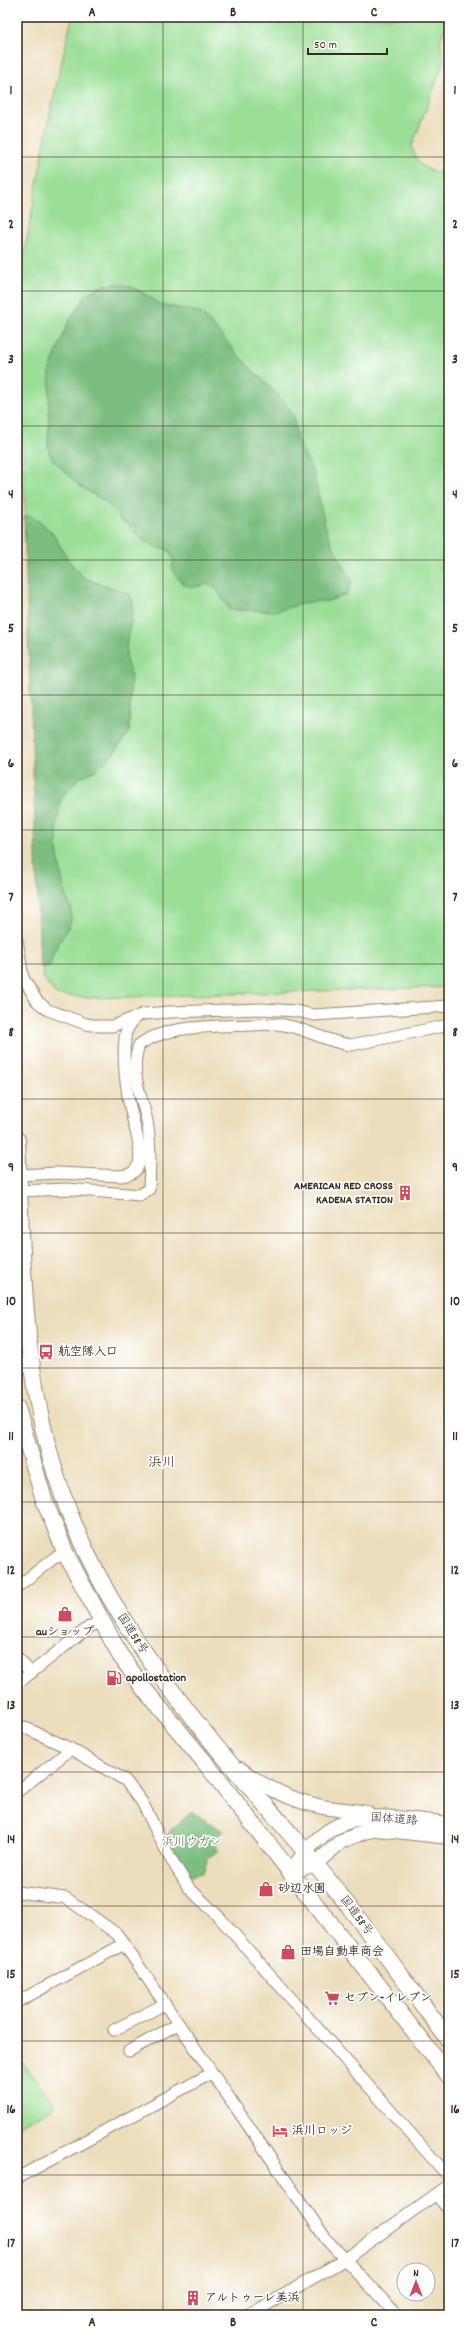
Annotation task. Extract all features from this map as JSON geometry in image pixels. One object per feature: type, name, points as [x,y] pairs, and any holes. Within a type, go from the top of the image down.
[{"type":"highway","name":"国道58号","points":[[17,1140],[27,1338],[41,1419],[61,1492],[83,1548],[133,1637],[223,1757],[315,1864],[449,2040]]},
{"type":"highway","name":"国道58号","points":[[17,1408],[44,1500],[66,1554],[120,1655],[144,1689],[203,1760],[449,2076]]},
{"type":"main road","points":[[223,1757],[271,1790],[297,1800],[319,1806],[386,1817]]},
{"type":"main road","name":"国体道路","points":[[291,1872],[304,1851],[342,1822],[355,1818],[386,1817],[449,1824]]},
{"type":"main road","name":"国体道路","points":[[291,1872],[315,1864],[342,1841],[364,1832],[378,1829],[449,1837]]},
{"type":"street","points":[[17,940],[23,978],[30,991],[48,1010],[99,1026],[113,1026],[143,1014],[221,1011],[257,1021],[291,1028],[336,1043],[351,1045],[449,1025]]},
{"type":"street","points":[[18,1182],[67,1189],[140,1195],[149,1189],[150,1157],[146,1120],[137,1087],[136,1052],[139,1045],[157,1035],[174,1030],[257,1021],[296,1011],[314,1015],[449,1006]]},
{"type":"street","points":[[18,1182],[58,1173],[121,1176],[129,1175],[135,1171],[139,1162],[138,1140],[128,1094],[125,1048],[127,1028],[134,1018]]},
{"type":"street","points":[[17,1587],[54,1558],[66,1554]]},
{"type":"street","points":[[17,1684],[89,1627],[102,1621]]},
{"type":"street","points":[[17,1657],[31,1673]]},
{"type":"street","points":[[17,1724],[70,1749],[125,1780],[142,1802],[169,1856],[189,1888],[219,1918],[449,2177]]},
{"type":"street","points":[[17,1792],[70,1749]]},
{"type":"street","points":[[17,1892],[66,1898],[117,1934],[326,2239],[397,2315]]},
{"type":"street","points":[[17,2002],[124,1944]]},
{"type":"street","points":[[114,2030],[165,2004]]},
{"type":"street","points":[[129,2051],[178,2024]]},
{"type":"street","points":[[17,2178],[212,2073]]},
{"type":"street","points":[[249,2315],[344,2260],[449,2185]]},
{"type":"street","points":[[436,2195],[449,2210]]},
{"type":"green space","points":[[72,17],[449,17],[449,25],[445,28],[440,41],[444,61],[412,146],[417,159],[425,168],[436,171],[449,169],[449,987],[94,998],[56,995],[43,977],[17,294],[50,113]]},
{"type":"green space","points":[[118,284],[135,288],[162,305],[199,312],[209,321],[239,356],[284,401],[293,415],[297,440],[313,472],[326,529],[333,546],[352,582],[347,594],[328,601],[309,602],[276,611],[230,610],[215,588],[206,584],[194,587],[181,582],[174,573],[172,567],[174,561],[168,549],[157,548],[143,540],[136,534],[131,526],[121,520],[107,503],[78,485],[52,459],[48,448],[50,369],[68,323],[86,295],[103,285]]},
{"type":"green space","points":[[29,515],[43,524],[53,534],[70,562],[84,578],[130,594],[133,602],[132,617],[127,640],[126,660],[131,676],[129,732],[114,753],[96,770],[79,778],[61,798],[57,823],[57,850],[65,895],[72,910],[70,924],[54,951],[49,967],[40,967],[24,517]]},
{"type":"green space","name":"浜川ウガン","points":[[192,1812],[223,1831],[213,1841],[219,1850],[208,1858],[203,1873],[190,1876],[166,1839],[170,1831]]},
{"type":"green space","points":[[17,2055],[56,2106],[17,2127]]},
{"type":"place","name":"AMERICAN RED CROSS KADENA STATION","points":[[405,1193]]},
{"type":"place","name":"航空隊入口","points":[[46,1352]]},
{"type":"place","name":"auショップ","points":[[65,1614]]},
{"type":"place","name":"apollostation","points":[[114,1678]]},
{"type":"place","name":"砂辺水園","points":[[266,1889]]},
{"type":"place","name":"田場自動車商会","points":[[288,1952]]},
{"type":"place","name":"セブン-イレブン","points":[[332,1998]]},
{"type":"place","name":"浜川ロッジ","points":[[280,2131]]},
{"type":"place","name":"アルトゥーレ美浜","points":[[193,2298]]},
{"type":"district","name":"浜川","points":[[162,1463]]}]
